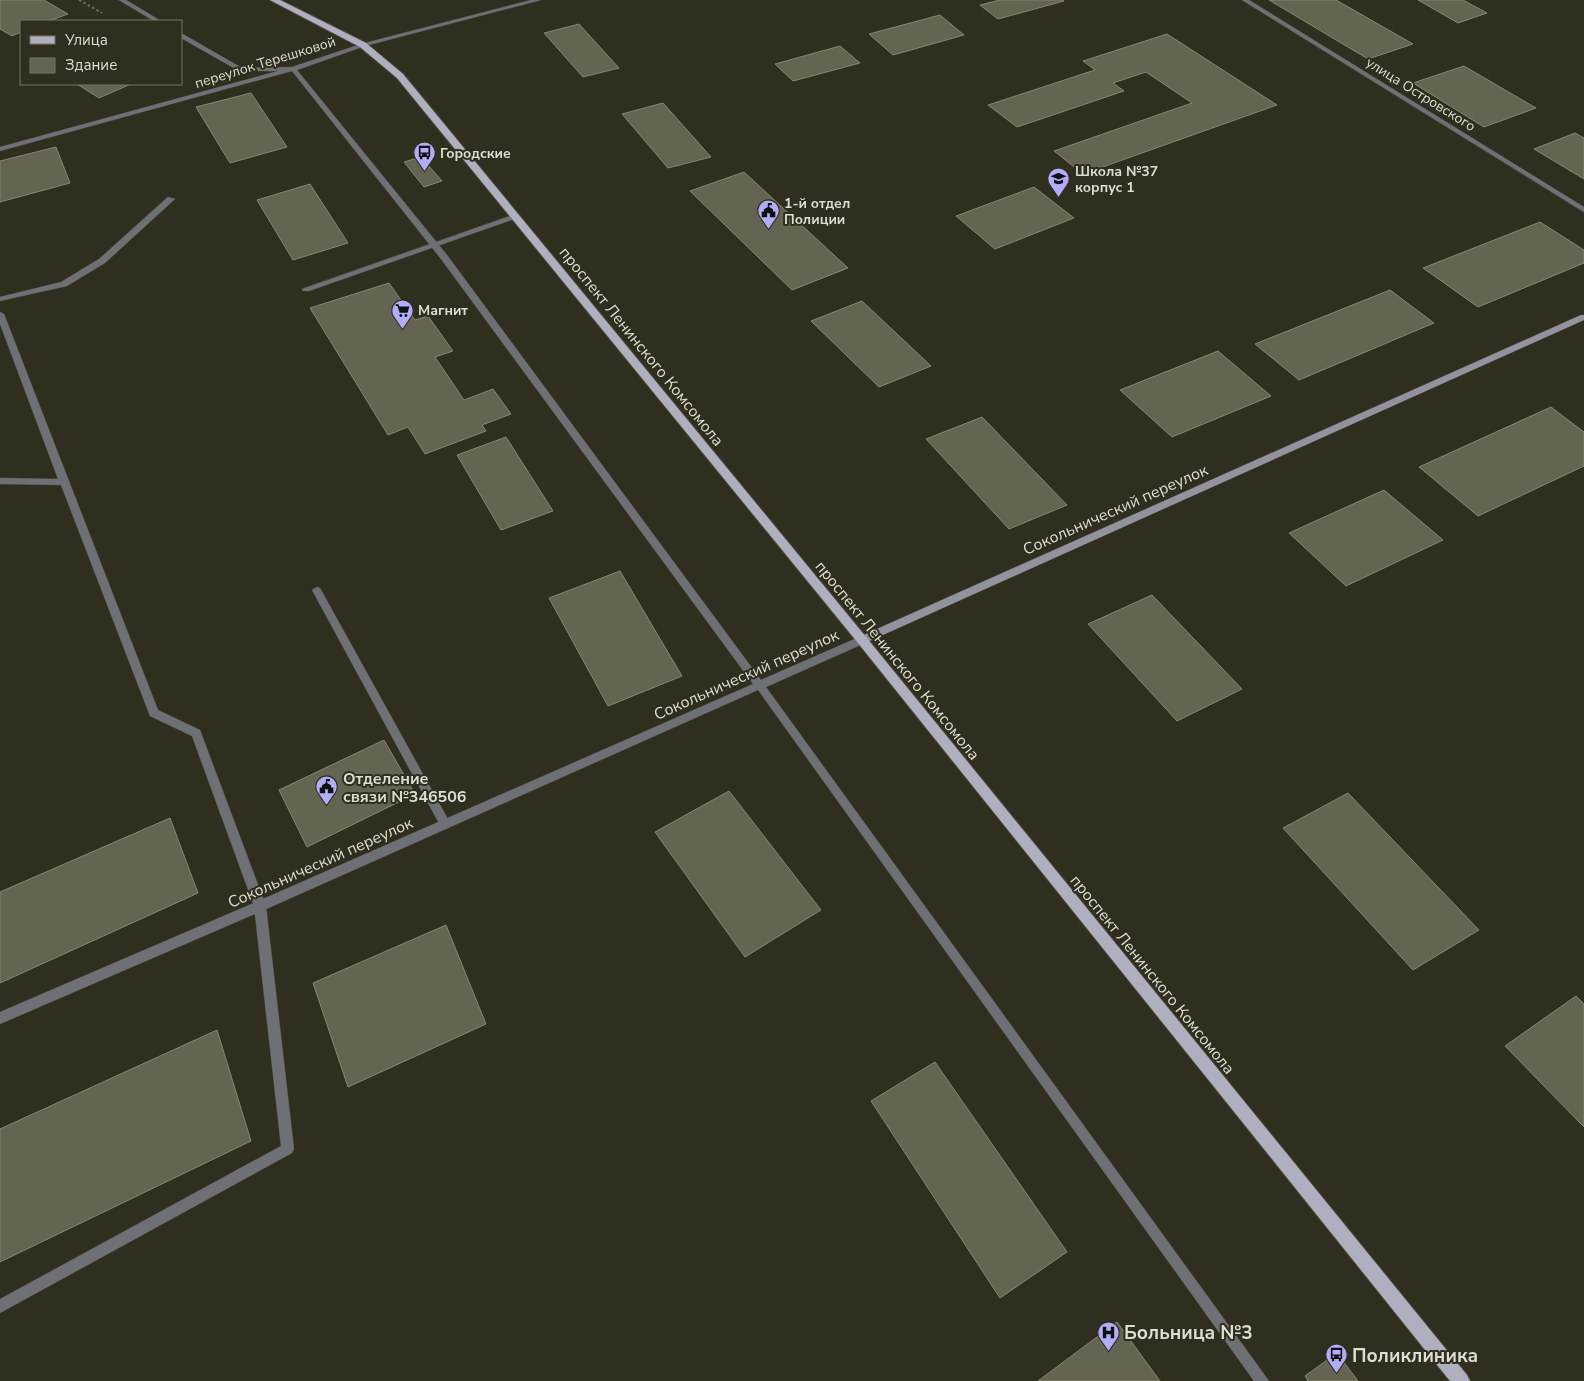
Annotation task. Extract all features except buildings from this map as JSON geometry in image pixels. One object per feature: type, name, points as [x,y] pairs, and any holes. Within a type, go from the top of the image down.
[{"type":"main road","name":"проспект Ленинского Комсомола","points":[[274,0],[363,45],[400,76],[862,640],[1461,1381]]},
{"type":"street","points":[[122,0],[156,20]]},
{"type":"street","name":"переулок Терешковой","points":[[0,149],[293,69],[363,45],[538,0]]},
{"type":"street","name":"улица Островского","points":[[1245,0],[1584,210]]},
{"type":"street","points":[[182,36],[241,70],[293,69],[434,244],[760,686],[1262,1381]]},
{"type":"street","points":[[0,299],[64,284],[102,261],[171,199]]},
{"type":"street","points":[[306,288],[516,217]]},
{"type":"street","points":[[0,314],[154,713],[196,733],[260,906],[288,1149],[0,1306]]},
{"type":"street","name":"Сокольнический переулок","points":[[0,1018],[760,686],[1584,317]]},
{"type":"street","points":[[0,481],[64,482]]},
{"type":"street","points":[[317,590],[445,824]]},
{"type":"path","points":[[79,0],[102,13]]},
{"type":"place","name":"Городские","points":[[424,172]]},
{"type":"place","name":"Школа №37 корпус 1","points":[[1059,198]]},
{"type":"place","name":"1-й отдел Полиции","points":[[768,230]]},
{"type":"place","name":"Магнит","points":[[402,329]]},
{"type":"place","name":"Отделение связи №346506","points":[[327,806]]},
{"type":"place","name":"Больница №3","points":[[1108,1351]]},
{"type":"place","name":"Поликлиника","points":[[1336,1374]]}]
